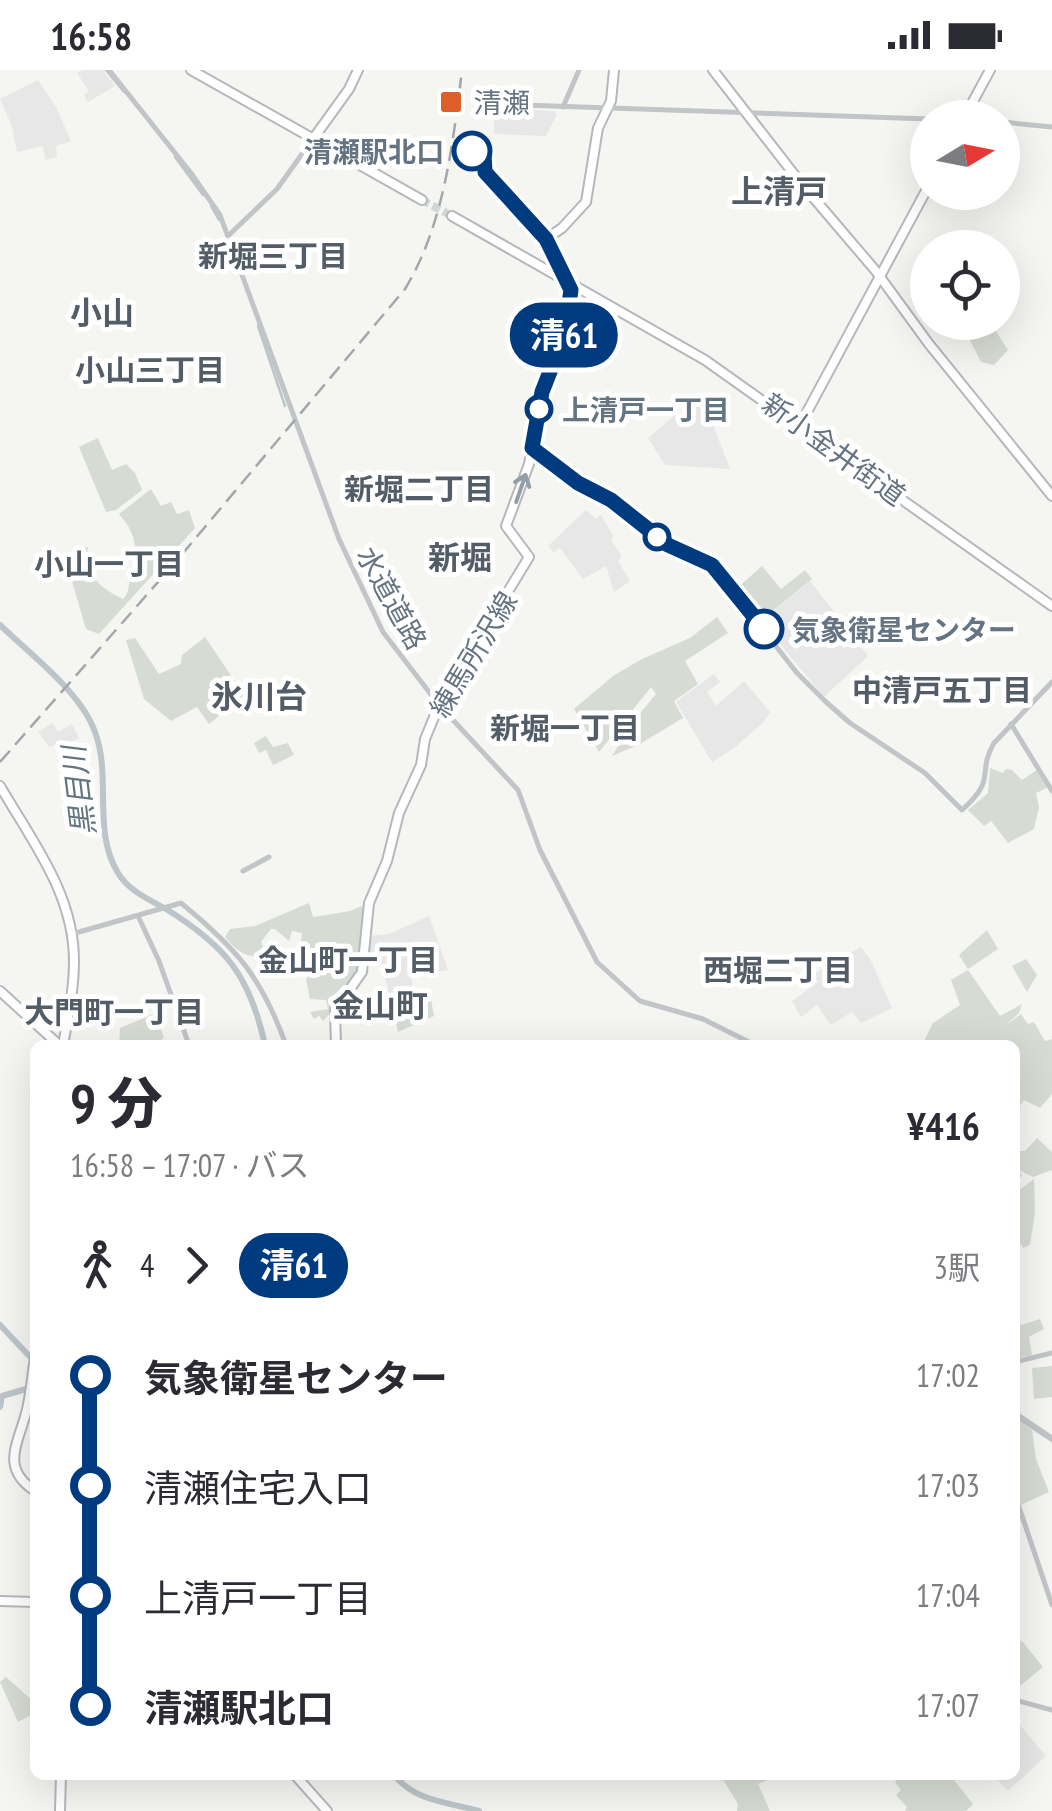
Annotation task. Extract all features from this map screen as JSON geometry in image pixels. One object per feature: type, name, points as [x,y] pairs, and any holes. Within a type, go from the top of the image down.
[{"type":"main road","points":[[191,70],[422,200]]},
{"type":"main road","points":[[313,138],[358,70]]},
{"type":"main road","points":[[570,282],[546,239],[586,202],[596,136],[607,108],[614,70]]},
{"type":"main road","points":[[712,70],[1051,494]]},
{"type":"main road","points":[[974,100],[990,70]]},
{"type":"main road","points":[[800,425],[915,210]]},
{"type":"main road","name":"新小金井街道","points":[[452,216],[705,360],[1052,606]]},
{"type":"main road","name":"練馬所沢線","points":[[336,1040],[335,1010],[362,972],[368,904],[388,861],[399,813],[421,766],[425,740],[438,705],[530,557],[506,526],[532,448],[542,392],[564,336],[571,308],[570,282]]},
{"type":"main road","points":[[0,786],[65,903],[74,970],[62,1040]]},
{"type":"main road","points":[[0,991],[55,1040]]},
{"type":"main road","points":[[30,1389],[12,1454],[20,1479],[30,1487]]},
{"type":"main road","points":[[0,1601],[30,1602]]},
{"type":"main road","points":[[60,1811],[61,1780]]},
{"type":"main road","points":[[299,1780],[327,1811]]},
{"type":"street","name":"水道道路","points":[[109,70],[210,198],[229,235],[268,354],[341,545],[382,632],[438,705],[518,790],[540,850],[587,946],[602,968],[640,1001],[703,1019],[745,1040]]},
{"type":"street","points":[[562,107],[579,70]]},
{"type":"street","points":[[494,104],[910,118]]},
{"type":"street","points":[[1020,124],[1052,127]]},
{"type":"street","points":[[229,235],[274,193],[313,138]]},
{"type":"street","points":[[484,157],[485,172],[546,239]]},
{"type":"street","points":[[654,535],[712,565],[826,702],[850,724],[926,773],[962,810],[984,788],[990,750],[1052,682]]},
{"type":"street","points":[[1011,724],[1052,791]]},
{"type":"street","points":[[242,871],[269,857]]},
{"type":"street","points":[[72,934],[181,904],[238,952],[269,1002],[284,1040]]},
{"type":"street","points":[[138,916],[164,972],[187,1040]]},
{"type":"street","points":[[1020,1361],[1052,1353]]},
{"type":"street","points":[[1020,1416],[1052,1438]]},
{"type":"street","points":[[1020,1510],[1052,1605]]},
{"type":"street","points":[[1020,1701],[1052,1710]]},
{"type":"shaded area","points":[[103,70],[115,86],[88,102],[84,95],[89,91],[77,73]]},
{"type":"shaded area","points":[[38,80],[71,141],[56,146],[57,157],[45,160],[43,146],[17,152],[12,126],[0,99]]},
{"type":"shaded area","points":[[499,109],[557,114],[546,136],[494,134],[494,115]]},
{"type":"shaded area","points":[[970,340],[1002,340],[1008,350],[994,365],[981,362]]},
{"type":"shaded area","points":[[699,403],[713,425],[730,469],[665,465],[648,438],[674,416]]},
{"type":"shaded area","points":[[98,438],[112,470],[126,464],[142,490],[116,510],[106,512],[79,447]]},
{"type":"shaded area","points":[[151,489],[161,506],[171,502],[177,514],[189,510],[195,528],[99,634],[86,629],[66,561],[75,549],[88,547],[88,565],[95,579],[123,599],[135,550],[133,536],[119,514]]},
{"type":"shaded area","points":[[586,510],[596,519],[601,515],[622,557],[618,561],[630,581],[614,592],[606,566],[583,579],[560,548],[554,552],[548,546]]},
{"type":"shaded area","points":[[762,566],[781,589],[805,570],[812,579],[760,621],[736,589]]},
{"type":"shaded area","points":[[810,581],[868,656],[824,697],[761,621]]},
{"type":"shaded area","points":[[717,617],[728,633],[685,661],[698,684],[674,701],[683,718],[612,756],[656,694],[651,687],[599,752],[574,709],[613,676],[690,638]]},
{"type":"shaded area","points":[[205,637],[244,695],[209,724],[197,707],[171,721],[144,699],[126,640],[135,638],[159,674],[181,664],[182,655]]},
{"type":"shaded area","points":[[714,674],[720,682],[707,692],[716,706],[744,681],[770,712],[734,748],[712,762],[676,702]]},
{"type":"shaded area","points":[[53,723],[58,732],[72,724],[79,738],[57,749],[54,745],[49,747],[38,732]]},
{"type":"shaded area","points":[[266,736],[273,747],[288,743],[294,755],[273,765],[266,750],[259,753],[254,743]]},
{"type":"shaded area","points":[[990,768],[1003,773],[1012,770],[1022,780],[1037,770],[1047,788],[1036,793],[1039,807],[1034,829],[1008,843],[991,821],[984,826],[968,810],[988,793]]},
{"type":"shaded area","points":[[309,903],[313,917],[350,911],[369,903],[366,969],[339,1000],[332,1001],[332,1012],[323,1021],[319,1016],[314,1019],[310,1012],[328,1009],[326,1000],[310,999],[306,979],[313,968],[300,949],[302,933],[292,931],[289,941],[271,929],[261,942],[266,952],[254,956],[238,951],[225,937],[230,929],[255,926]]},
{"type":"shaded area","points":[[429,916],[448,970],[411,976],[414,995],[390,999],[381,959],[366,956],[370,936],[389,934]]},
{"type":"shaded area","points":[[987,930],[998,949],[968,969],[959,955]]},
{"type":"shaded area","points":[[861,947],[892,1008],[861,1023],[852,1012],[831,1025],[817,1005],[801,1017],[792,1001],[818,982],[813,974]]},
{"type":"shaded area","points":[[1026,959],[1037,975],[1027,992],[1012,966]]},
{"type":"shaded area","points":[[968,970],[1000,1016],[1022,1004],[1019,1013],[1005,1026],[1021,1014],[1028,1024],[1034,1022],[1045,1041],[1052,1039],[1052,1094],[1040,1108],[1024,1100],[1020,1106],[1020,1040],[924,1040],[933,1023],[960,1005],[951,980]]},
{"type":"shaded area","points":[[430,994],[434,1016],[398,1032],[391,1002]]},
{"type":"shaded area","points":[[153,1014],[164,1038],[119,1040],[120,1028]]},
{"type":"shaded area","points":[[1037,1138],[1052,1152],[1052,1170],[1033,1177],[1020,1170],[1020,1151],[1025,1151]]},
{"type":"shaded area","points":[[1034,1179],[1030,1245],[1023,1248],[1020,1243],[1020,1189]]},
{"type":"shaded area","points":[[1040,1319],[1044,1329],[1029,1337],[1032,1355],[1020,1358],[1020,1325]]},
{"type":"shaded area","points":[[1052,1366],[1052,1397],[1034,1399],[1032,1368]]},
{"type":"shaded area","points":[[1020,1422],[1032,1430],[1036,1459],[1049,1492],[1021,1505]]},
{"type":"shaded area","points":[[1020,1642],[1043,1667],[1020,1686]]},
{"type":"shaded area","points":[[6,1677],[30,1699],[30,1716],[18,1722],[0,1682]]},
{"type":"shaded area","points":[[1020,1725],[1046,1756],[1020,1780]]},
{"type":"shaded area","points":[[723,1780],[768,1780],[758,1784],[770,1811],[737,1811],[738,1804]]},
{"type":"shaded area","points":[[954,1780],[973,1804],[966,1811],[905,1811],[907,1807],[896,1795],[901,1790],[895,1782]]},
{"type":"shaded area","points":[[998,1780],[1020,1780],[1008,1791]]},
{"type":"waterway","points":[[106,70],[124,92]]},
{"type":"waterway","points":[[175,157],[203,195]]},
{"type":"waterway","points":[[211,206],[219,220]]},
{"type":"waterway","points":[[258,326],[285,406]]},
{"type":"waterway","name":"黒目川","points":[[0,625],[54,674],[88,717],[100,749],[106,840],[118,873],[133,890],[187,923],[220,950],[243,981],[264,1040]]},
{"type":"waterway","points":[[0,1325],[30,1357]]},
{"type":"waterway","points":[[0,1407],[2,1396],[26,1389]]},
{"type":"waterway","points":[[1020,1420],[1052,1441]]},
{"type":"waterway","name":"黒目川","points":[[399,1780],[422,1796],[479,1811]]},
{"type":"tunnel","points":[[422,200],[452,216]]},
{"type":"railway","points":[[0,762],[173,565],[405,289],[438,211],[462,70]]},
{"type":"bus line","name":"清61","points":[[472,151],[484,154],[485,172],[546,239],[570,282],[571,308],[542,392],[532,448],[578,483],[611,500],[668,545],[712,565],[764,629]]},
{"type":"place","name":"清瀬","points":[[451,102]]},
{"type":"place","name":"清瀬駅北口","points":[[472,151]]},
{"type":"place","name":"上清戸一丁目","points":[[539,409]]},
{"type":"place","name":"気象衛星センター","points":[[764,629]]},
{"type":"district","name":"上清戸","points":[[779,191]]},
{"type":"district","name":"新堀三丁目","points":[[273,255]]},
{"type":"district","name":"小山","points":[[102,312]]},
{"type":"district","name":"小山三丁目","points":[[150,369]]},
{"type":"district","name":"新堀二丁目","points":[[419,488]]},
{"type":"district","name":"新堀","points":[[460,557]]},
{"type":"district","name":"小山一丁目","points":[[109,563]]},
{"type":"district","name":"中清戸五丁目","points":[[942,689]]},
{"type":"district","name":"氷川台","points":[[259,696]]},
{"type":"district","name":"新堀一丁目","points":[[565,727]]},
{"type":"district","name":"金山町一丁目","points":[[348,959]]},
{"type":"district","name":"西堀二丁目","points":[[778,969]]},
{"type":"district","name":"金山町","points":[[380,1005]]},
{"type":"district","name":"大門町一丁目","points":[[114,1011]]}]
